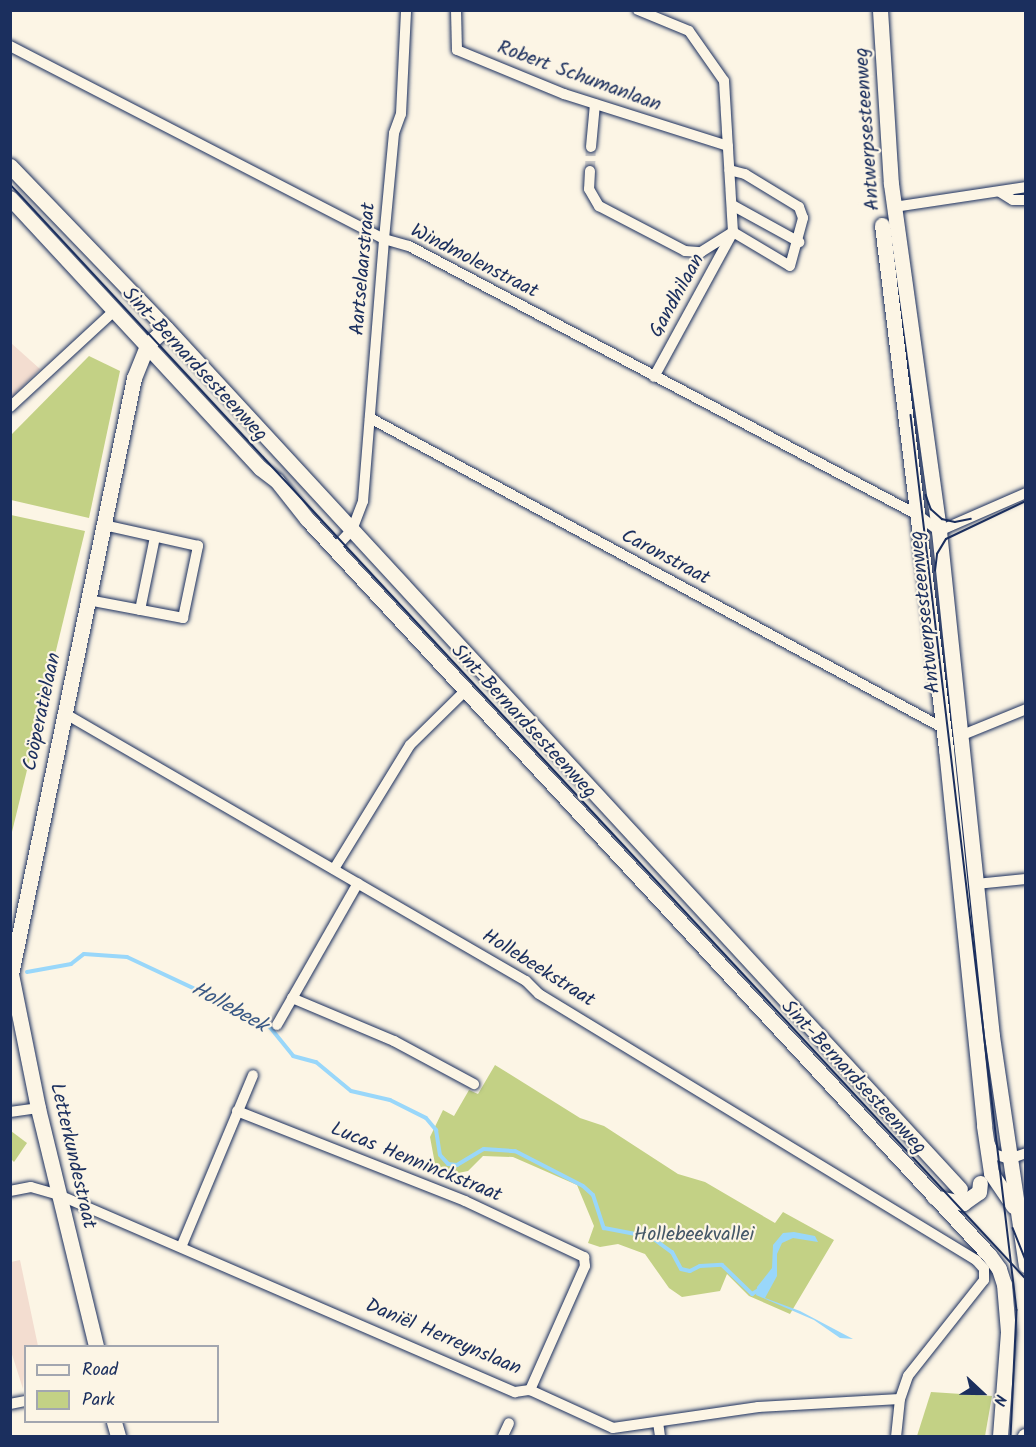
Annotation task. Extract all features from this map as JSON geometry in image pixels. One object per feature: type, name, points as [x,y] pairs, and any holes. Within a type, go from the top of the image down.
[{"type":"street","name":"Aartselaarstraat","points":[[352,530],[363,507],[384,239],[394,133],[400,114],[406,10]]},
{"type":"street","name":"Robert Schumanlaan","points":[[456,10],[458,50],[517,77],[728,147]]},
{"type":"street","points":[[638,10],[689,31],[724,81],[729,170],[732,205],[733,232],[790,266],[799,242],[803,218],[799,207],[745,174],[729,170]]},
{"type":"street","name":"Antwerpsesteenweg","points":[[880,10],[894,207],[939,531],[976,884],[1015,1209],[1025,1262]]},
{"type":"street","name":"Windmolenstraat","points":[[10,46],[384,239],[409,246],[918,515],[939,531]]},
{"type":"street","points":[[591,147],[595,104]]},
{"type":"street","name":"Sint-Bernardsesteenweg","points":[[10,166],[166,328],[352,530],[958,1196]]},
{"type":"street","name":"Gandhilaan","points":[[590,171],[589,189],[599,206],[685,251],[701,252],[733,232]]},
{"type":"street","points":[[894,207],[1026,187]]},
{"type":"street","points":[[1000,192],[1013,200],[1026,200]]},
{"type":"street","name":"Sint-Bernardsesteenweg","points":[[10,198],[955,1221],[989,1255],[1002,1277],[1007,1348],[1000,1437]]},
{"type":"street","points":[[732,205],[799,242]]},
{"type":"street","name":"Antwerpsesteenweg","points":[[882,225],[943,728],[987,1141],[986,1178],[1015,1209]]},
{"type":"street","name":"Gandhilaan","points":[[654,377],[733,232]]},
{"type":"street","points":[[10,407],[114,310]]},
{"type":"street","name":"Coöperatielaan","points":[[11,974],[134,378],[147,345],[166,328]]},
{"type":"street","name":"Caronstraat","points":[[370,418],[943,728]]},
{"type":"street","points":[[939,531],[1026,493]]},
{"type":"street","points":[[88,600],[183,618],[198,546],[104,525]]},
{"type":"street","points":[[335,548],[352,530]]},
{"type":"street","points":[[140,610],[155,537]]},
{"type":"street","points":[[334,869],[410,745],[466,690]]},
{"type":"street","points":[[960,736],[1026,709]]},
{"type":"street","name":"Hollebeekstraat","points":[[64,713],[526,981],[539,994],[976,1260],[984,1269],[984,1280],[908,1376],[900,1399]]},
{"type":"street","points":[[976,884],[1026,879]]},
{"type":"street","points":[[277,1025],[318,960],[358,883]]},
{"type":"street","name":"Letterkundestraat","points":[[11,974],[38,1108],[96,1345]]},
{"type":"street","points":[[292,998],[394,1041],[474,1084]]},
{"type":"street","points":[[182,1245],[253,1075]]},
{"type":"street","points":[[10,1112],[38,1108]]},
{"type":"street","name":"Lucas Henninckstraat","points":[[237,1111],[465,1201],[580,1252],[585,1266],[530,1390]]},
{"type":"street","points":[[987,1141],[994,1154],[1009,1159]]},
{"type":"street","points":[[934,1197],[958,1196],[986,1178],[1009,1159],[1026,1153]]},
{"type":"street","name":"Daniël Herreynslaan","points":[[10,1191],[31,1187],[59,1195],[182,1245],[515,1392],[530,1390],[614,1428],[758,1407],[900,1399]]},
{"type":"street","points":[[955,1221],[958,1196]]},
{"type":"street","points":[[896,1437],[900,1399]]},
{"type":"street","points":[[658,1422],[660,1437]]},
{"type":"street","points":[[503,1437],[509,1423]]},
{"type":"shaded area","points":[[11,343],[40,369],[11,398]]},
{"type":"shaded area","points":[[20,1260],[38,1345],[24,1345],[23,1389],[10,1348],[11,1262]]},
{"type":"green space","points":[[89,356],[120,371],[89,518],[11,500],[11,435]]},
{"type":"green space","points":[[10,515],[85,531],[11,836]]},
{"type":"green space","name":"Hollebeekvallei","points":[[495,1065],[580,1118],[604,1126],[678,1174],[705,1182],[775,1223],[783,1212],[834,1240],[790,1314],[749,1296],[727,1274],[720,1291],[682,1297],[669,1288],[645,1254],[618,1244],[600,1247],[588,1243],[594,1226],[577,1185],[513,1157],[483,1156],[468,1171],[448,1175],[435,1164],[430,1137],[443,1110],[454,1116],[469,1090],[478,1094]]},
{"type":"green space","points":[[11,1131],[27,1143],[14,1162],[11,1159]]},
{"type":"green space","points":[[931,1392],[992,1396],[985,1436],[917,1436]]},
{"type":"water","points":[[794,1232],[815,1236],[818,1242],[793,1238],[782,1243],[777,1254],[777,1276],[765,1298],[800,1311],[853,1339],[840,1338],[814,1320],[756,1295],[757,1287],[772,1268],[773,1245],[783,1233]]},
{"type":"waterway","name":"Hollebeek","points":[[27,972],[71,964],[84,954],[127,957],[244,1012],[255,1025],[269,1026],[293,1056],[316,1062],[351,1091],[390,1100],[426,1118],[436,1130],[440,1155],[448,1164],[457,1165],[484,1149],[515,1151],[583,1186],[593,1195],[604,1228],[651,1237],[672,1252],[681,1269],[690,1271],[700,1266],[722,1265],[752,1294],[757,1291]]},
{"type":"tunnel","points":[[590,171],[591,147]]},
{"type":"tram line","points":[[10,184],[1026,1279]]},
{"type":"tram line","points":[[911,415],[1017,1310],[1011,1436]]},
{"type":"tram line","points":[[926,495],[931,509],[942,519],[955,522],[971,519]]},
{"type":"tram line","points":[[935,571],[937,554],[946,539],[1026,501]]},
{"type":"tram line","points":[[1013,1228],[1026,1261]]}]
